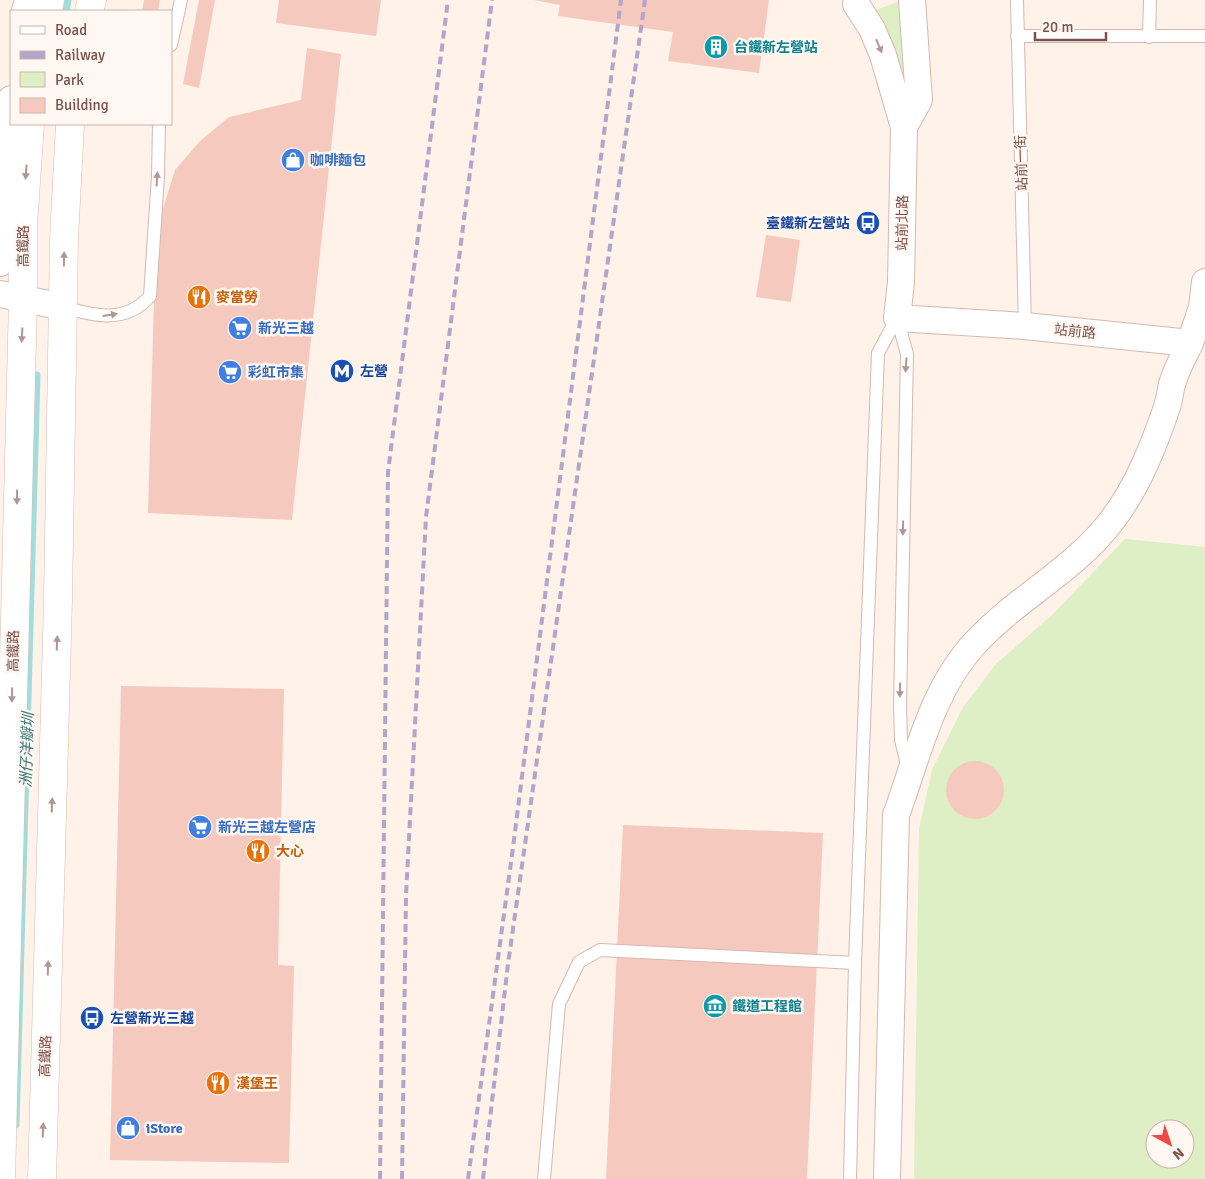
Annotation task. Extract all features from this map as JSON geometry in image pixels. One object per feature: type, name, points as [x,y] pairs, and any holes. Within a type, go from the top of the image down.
[{"type":"street","name":"站前北路","points":[[904,128],[919,100],[912,0]]},
{"type":"street","name":"站前北路","points":[[856,1],[872,29],[883,55],[904,128],[901,282],[897,318]]},
{"type":"street","name":"高鐵路","points":[[0,264],[10,108]]},
{"type":"street","name":"高鐵路","points":[[1,1179],[12,297],[23,225],[30,125]]},
{"type":"street","name":"高鐵路","points":[[42,1179],[58,570],[64,239],[70,125]]},
{"type":"street","points":[[887,1179],[896,815],[910,777],[923,730],[958,663],[976,642],[1003,617],[1042,588],[1094,542],[1114,518],[1146,463],[1168,406],[1172,382],[1190,343],[1202,307],[1205,282]]},
{"type":"street","points":[[12,297],[63,307]]},
{"type":"street","name":"站前路","points":[[897,318],[1025,326],[1190,343]]},
{"type":"lane","points":[[172,40],[181,0]]},
{"type":"lane","name":"站前一街","points":[[1018,0],[1017,36],[1025,326]]},
{"type":"lane","points":[[1149,37],[1150,0]]},
{"type":"lane","points":[[1017,36],[1205,36]]},
{"type":"lane","points":[[63,307],[96,317],[121,313],[140,307],[150,296],[158,176],[158,125]]},
{"type":"lane","points":[[897,318],[907,354],[900,740],[910,777]]},
{"type":"lane","points":[[850,1179],[855,963],[878,352],[897,318]]},
{"type":"lane","points":[[544,1179],[559,1004],[579,962],[600,950],[855,963]]},
{"type":"green space","points":[[900,1],[905,69],[902,71],[897,69],[874,16],[876,10]]},
{"type":"green space","points":[[1125,539],[1205,547],[1205,1179],[914,1179],[919,829],[932,770],[963,707],[996,664],[1052,615]]},
{"type":"building","points":[[144,0],[160,0],[158,10],[142,10]]},
{"type":"building","points":[[199,0],[215,0],[199,88],[183,84]]},
{"type":"building","points":[[279,0],[381,0],[376,36],[276,23]]},
{"type":"building","name":"台鐵新左營站","points":[[534,0],[769,0],[759,73],[668,61],[673,32],[558,16],[560,5]]},
{"type":"building","name":"彩虹市集","points":[[307,48],[341,54],[292,520],[148,513],[156,231],[175,170],[200,141],[229,117],[301,100]]},
{"type":"building","points":[[766,235],[800,240],[791,302],[756,297]]},
{"type":"building","name":"新光三越左營店","points":[[121,686],[284,689],[278,965],[294,966],[289,1163],[110,1160]]},
{"type":"building","points":[[975,761],[986,763],[999,774],[1004,790],[1002,801],[991,814],[975,819],[964,817],[951,806],[946,790],[948,779],[959,766]]},
{"type":"building","name":"鐵道工程館","points":[[623,825],[823,833],[807,1179],[606,1179]]},
{"type":"waterway","name":"洲仔洋瓣圳","points":[[66,10],[68,0]]},
{"type":"waterway","name":"洲仔洋瓣圳","points":[[16,1125],[37,375]]},
{"type":"railway","points":[[380,1179],[388,472],[448,0]]},
{"type":"railway","points":[[402,1179],[406,895],[426,517],[492,0]]},
{"type":"railway","points":[[468,1179],[512,855],[621,0]]},
{"type":"railway","points":[[483,1179],[508,964],[645,0]]},
{"type":"place","name":"台鐵新左營站","points":[[716,47]]},
{"type":"place","name":"咖啡麵包","points":[[293,160]]},
{"type":"place","name":"臺鐵新左營站","points":[[868,223]]},
{"type":"place","name":"麥當勞","points":[[199,297]]},
{"type":"place","name":"新光三越","points":[[240,328]]},
{"type":"place","name":"左營","points":[[342,371]]},
{"type":"place","name":"彩虹市集","points":[[230,372]]},
{"type":"place","name":"新光三越左營店","points":[[200,827]]},
{"type":"place","name":"大心","points":[[258,851]]},
{"type":"place","name":"鐵道工程館","points":[[715,1006]]},
{"type":"place","name":"左營新光三越","points":[[92,1018]]},
{"type":"place","name":"漢堡王","points":[[218,1083]]},
{"type":"place","name":"iStore","points":[[128,1128]]}]
